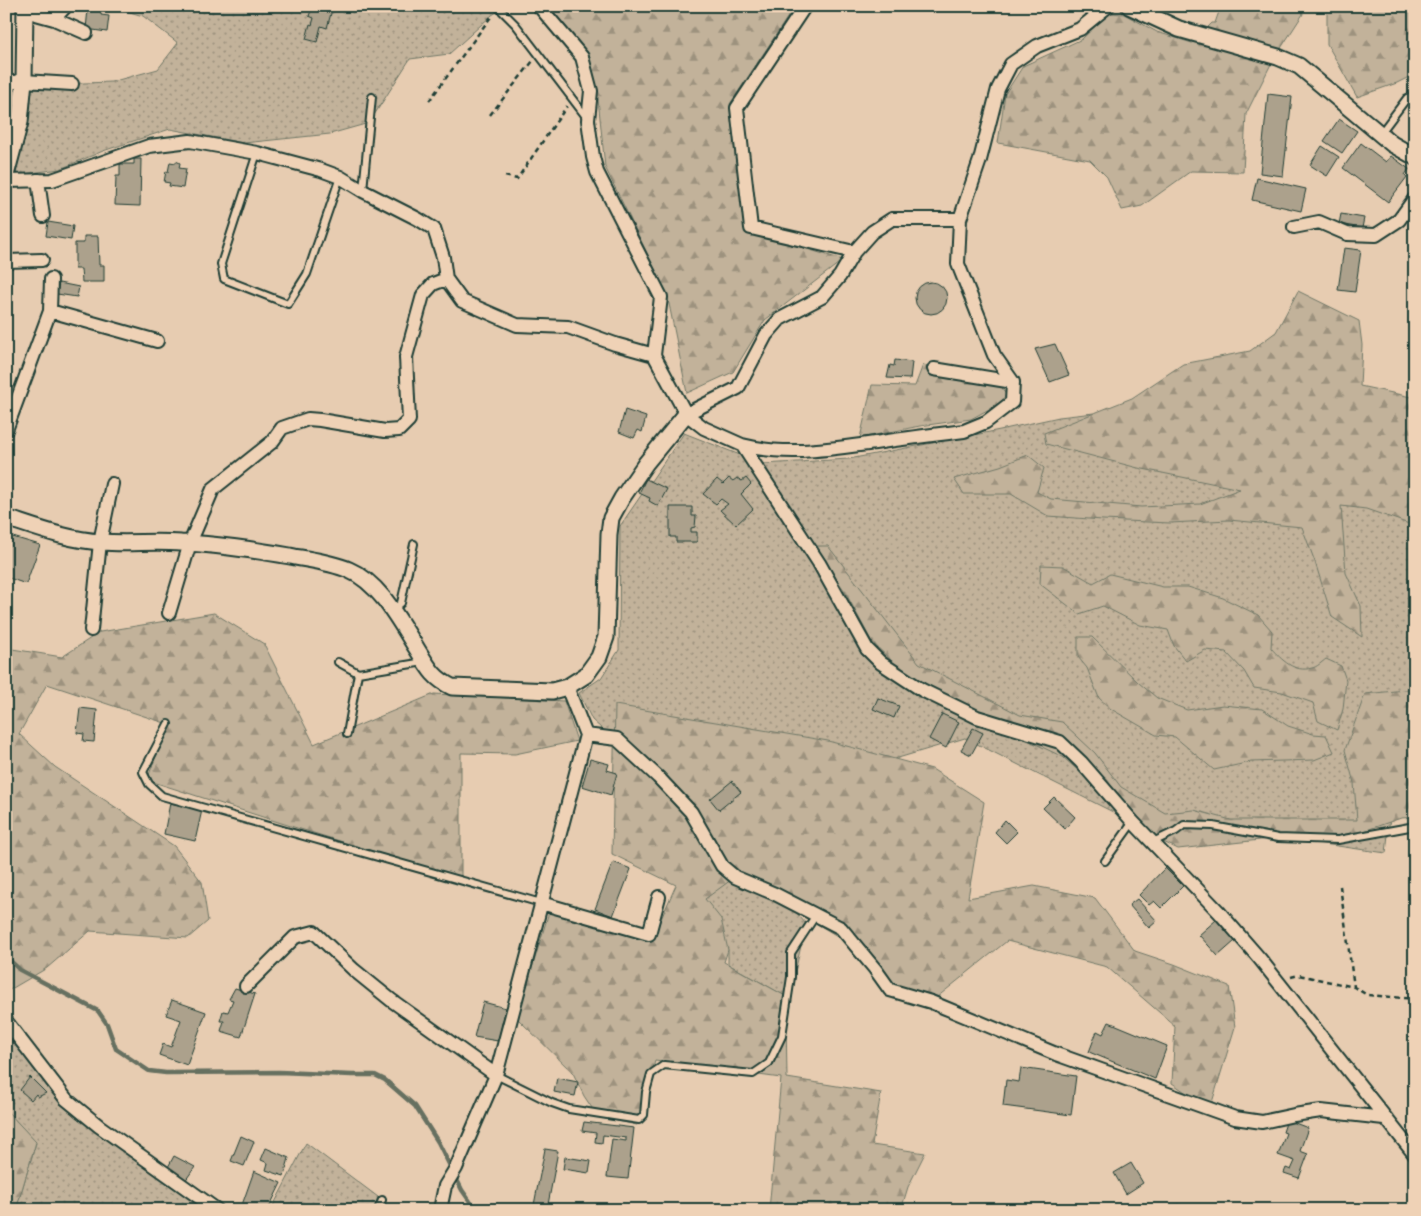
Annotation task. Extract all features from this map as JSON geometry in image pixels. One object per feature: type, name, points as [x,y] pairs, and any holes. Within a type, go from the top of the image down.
[{"type":"street","points":[[54,19],[66,6]]},
{"type":"street","points":[[539,6],[582,57],[591,91],[588,120],[593,157],[598,172],[661,296],[654,355],[686,414],[704,428],[742,445],[760,450],[780,452],[819,450],[964,431],[986,422],[1012,402],[1013,382],[994,354],[958,264],[960,219],[980,160],[998,89],[1011,64],[1037,46],[1080,29],[1108,6]]},
{"type":"street","points":[[805,6],[737,108],[751,228],[854,252]]},
{"type":"street","points":[[1129,6],[1179,29],[1278,57],[1299,66],[1392,144],[1415,157]]},
{"type":"street","points":[[6,175],[20,122],[24,81],[25,9],[54,19],[86,34]]},
{"type":"street","points":[[6,83],[24,81],[72,84]]},
{"type":"street","points":[[6,181],[52,180],[149,146],[190,141],[257,153],[321,170],[340,178],[434,229],[444,257],[446,279],[462,301],[518,325],[568,328],[654,355]]},
{"type":"street","points":[[38,180],[43,216]]},
{"type":"street","points":[[1294,227],[1319,222],[1347,234],[1376,235],[1399,220],[1415,198]]},
{"type":"street","points":[[6,518],[59,535],[100,542],[190,543],[258,551],[332,564],[351,571],[369,583],[393,610],[432,673],[442,682],[452,687],[552,691],[567,687],[586,675],[599,657],[606,637],[611,518],[646,463],[686,414],[738,388],[766,335],[780,319],[822,297],[840,276],[854,252],[872,232],[892,219],[960,219]]},
{"type":"street","points":[[6,261],[42,260]]},
{"type":"street","points":[[6,430],[50,311],[51,279]]},
{"type":"street","points":[[170,613],[190,543],[213,489],[272,442],[282,428],[308,419],[385,431],[399,430],[409,420],[406,357],[423,295],[433,284],[446,279]]},
{"type":"street","points":[[50,311],[157,341]]},
{"type":"street","points":[[934,369],[1013,382]]},
{"type":"street","points":[[742,445],[819,563],[867,649],[881,662],[922,690],[969,713],[1060,742],[1081,762],[1133,822],[1219,912],[1278,981],[1415,1155]]},
{"type":"street","points":[[91,630],[100,542],[112,484]]},
{"type":"street","points":[[443,1210],[440,1205],[445,1186],[456,1168],[496,1075],[586,735],[567,687]]},
{"type":"street","points":[[586,735],[616,739],[658,777],[691,812],[722,866],[735,877],[775,894],[841,928],[890,990],[931,1002],[1056,1054],[1235,1118],[1262,1122],[1294,1114],[1321,1111],[1384,1118]]},
{"type":"street","points":[[541,903],[649,934],[660,897]]},
{"type":"street","points":[[246,986],[295,937],[314,932],[354,970],[391,1000],[496,1075]]},
{"type":"street","points":[[6,1021],[66,1099],[99,1126],[217,1210]]},
{"type":"lane","points":[[498,7],[516,25],[588,120]]},
{"type":"lane","points":[[1380,134],[1407,98],[1415,96]]},
{"type":"lane","points":[[363,191],[372,97]]},
{"type":"lane","points":[[257,153],[221,264],[224,279],[288,304],[307,274],[340,178]]},
{"type":"lane","points":[[393,610],[401,603],[414,544]]},
{"type":"lane","points":[[338,662],[358,673],[425,662]]},
{"type":"lane","points":[[347,734],[358,673]]},
{"type":"lane","points":[[168,724],[143,772],[148,784],[162,796],[541,903]]},
{"type":"lane","points":[[1105,861],[1133,822]]},
{"type":"lane","points":[[1153,842],[1176,831],[1184,824],[1213,826],[1278,838],[1338,840],[1415,826]]},
{"type":"lane","points":[[496,1075],[552,1103],[570,1109],[639,1120],[644,1114],[646,1092],[651,1074],[664,1065],[753,1074],[770,1063],[782,1036],[791,977],[792,953],[816,915]]},
{"type":"lane","points":[[378,1210],[382,1200]]},
{"type":"path","points":[[429,100],[498,7]]},
{"type":"path","points":[[490,114],[538,54]]},
{"type":"path","points":[[505,176],[517,179],[572,98]]},
{"type":"path","points":[[1340,886],[1354,986]]},
{"type":"path","points":[[1278,981],[1299,974],[1354,986],[1367,995],[1415,999]]},
{"type":"green space","points":[[110,6],[507,6],[492,15],[449,54],[410,59],[369,123],[330,134],[244,143],[170,129],[103,151],[60,169],[16,175],[30,85],[111,82],[158,69],[178,43],[143,16]]},
{"type":"green space","points":[[545,6],[795,6],[730,104],[745,230],[843,260],[765,320],[733,372],[687,393],[667,294],[605,167],[598,99]]},
{"type":"green space","points":[[1221,6],[1301,6],[1303,14],[1272,62],[1246,114],[1243,172],[1191,171],[1142,206],[1122,210],[1107,177],[1090,160],[998,143],[1005,94],[1023,66],[1082,39],[1109,13],[1124,14],[1157,32],[1192,43],[1212,23],[1215,23]]},
{"type":"green space","points":[[1327,6],[1415,6],[1415,74],[1397,83],[1357,97],[1327,44]]},
{"type":"green space","points":[[1298,291],[1359,321],[1362,345],[1360,386],[1411,397],[1415,389],[1415,526],[1366,509],[1341,506],[1346,573],[1361,606],[1362,637],[1332,617],[1302,527],[1229,520],[1170,523],[1048,516],[1011,494],[964,494],[954,479],[1000,466],[1028,455],[1044,468],[1037,492],[1051,499],[1141,507],[1200,504],[1240,489],[1138,468],[1046,444],[1044,433],[1132,398],[1183,364],[1250,351],[1276,332]]},
{"type":"green space","points":[[923,365],[996,376],[1006,395],[1000,403],[971,419],[920,426],[860,438],[872,385],[915,386]]},
{"type":"green space","points":[[1304,389],[1415,432],[1415,758],[1395,770],[1386,853],[1261,835],[1153,842],[1133,822],[965,738],[858,770],[650,772],[592,720],[579,693],[601,678],[619,650],[620,526],[684,433],[763,464],[849,459],[1059,417]]},
{"type":"green space","points":[[814,546],[828,546],[919,663],[1020,715],[1062,722],[1095,753],[1121,787],[1165,813],[1194,810],[1231,820],[1357,820],[1354,783],[1345,750],[1365,694],[1415,689],[1415,817],[1401,818],[1338,840],[1278,838],[1178,849],[1151,836],[1063,757],[922,690],[872,642],[844,590]]},
{"type":"green space","points":[[1041,565],[1063,566],[1093,583],[1110,574],[1163,587],[1188,587],[1223,598],[1258,615],[1272,631],[1271,648],[1289,664],[1300,669],[1306,669],[1316,667],[1326,659],[1341,666],[1346,680],[1343,709],[1337,730],[1318,721],[1313,703],[1282,692],[1254,688],[1244,671],[1226,652],[1205,650],[1186,661],[1174,646],[1168,630],[1140,625],[1103,606],[1079,614],[1040,584]]},
{"type":"green space","points":[[214,613],[264,644],[314,744],[434,694],[564,701],[577,741],[515,754],[461,753],[461,878],[147,780],[168,724],[47,684],[19,734],[55,767],[174,846],[202,882],[208,921],[188,938],[90,931],[47,968],[6,992],[6,648],[62,657],[100,632]]},
{"type":"green space","points":[[1078,637],[1092,637],[1157,698],[1187,710],[1223,705],[1262,709],[1288,726],[1313,734],[1326,735],[1334,752],[1314,760],[1251,762],[1214,770],[1175,737],[1156,735],[1111,709],[1099,698],[1087,668],[1078,657]]},
{"type":"green space","points":[[615,705],[828,741],[932,769],[984,802],[968,898],[1034,886],[1095,898],[1135,951],[1229,986],[1235,1027],[1210,1109],[1172,1083],[1175,1026],[1107,967],[1007,941],[931,1002],[890,990],[839,937],[731,873],[735,877],[705,899],[721,919],[728,950],[724,962],[789,998],[786,1014],[787,1078],[881,1093],[872,1145],[925,1153],[908,1187],[901,1210],[769,1210],[781,1078],[655,1061],[637,1125],[598,1117],[584,1096],[573,1073],[517,1018],[549,912],[654,935],[676,885],[612,854]]},
{"type":"green space","points":[[733,875],[794,910],[806,924],[789,998],[728,964],[728,950],[704,899]]},
{"type":"green space","points":[[6,1025],[74,1116],[216,1210],[16,1210],[36,1143],[6,1110]]},
{"type":"green space","points":[[6,1110],[36,1142],[16,1210],[6,1210]]},
{"type":"green space","points":[[306,1143],[378,1197],[373,1210],[271,1210]]},
{"type":"building","points":[[317,6],[333,6],[327,28],[321,26],[317,42],[306,39],[310,24],[312,25],[314,18],[309,16],[312,8],[316,9]]},
{"type":"building","points":[[88,9],[101,10],[101,15],[109,16],[107,32],[86,29]]},
{"type":"building","points":[[1268,94],[1292,97],[1283,176],[1260,173]]},
{"type":"building","points":[[1339,119],[1357,131],[1342,153],[1324,141]]},
{"type":"building","points":[[1361,143],[1386,162],[1391,156],[1409,169],[1405,175],[1407,177],[1388,202],[1343,168]]},
{"type":"building","points":[[1322,146],[1339,157],[1327,176],[1310,165]]},
{"type":"building","points":[[134,159],[141,159],[140,206],[115,205],[116,176],[120,176],[120,164],[134,164]]},
{"type":"building","points":[[176,161],[180,163],[179,168],[186,169],[183,188],[169,186],[170,183],[164,182],[170,162],[176,163]]},
{"type":"building","points":[[1257,178],[1306,189],[1301,211],[1252,200]]},
{"type":"building","points":[[1341,214],[1364,218],[1362,228],[1339,224]]},
{"type":"building","points":[[48,222],[73,226],[71,240],[46,236]]},
{"type":"building","points":[[84,236],[98,236],[99,265],[104,265],[104,282],[82,282],[81,269],[75,269],[75,243],[84,243]]},
{"type":"building","points":[[1344,248],[1361,250],[1355,292],[1338,290]]},
{"type":"building","points":[[931,282],[943,286],[947,298],[943,310],[931,314],[919,310],[915,298],[919,286]]},
{"type":"building","points":[[59,283],[79,287],[77,297],[57,294]]},
{"type":"building","points":[[1055,344],[1069,375],[1050,382],[1035,349]]},
{"type":"building","points":[[895,360],[912,362],[910,379],[887,378],[890,365],[894,366]]},
{"type":"building","points":[[625,410],[646,417],[642,432],[638,430],[634,438],[619,432]]},
{"type":"building","points":[[729,478],[733,481],[737,478],[742,481],[746,478],[751,484],[741,494],[753,509],[736,525],[720,510],[728,504],[721,499],[716,504],[703,494],[717,479],[723,484]]},
{"type":"building","points":[[646,479],[667,489],[658,506],[649,501],[650,498],[639,493]]},
{"type":"building","points":[[670,507],[692,507],[692,516],[696,516],[695,527],[691,528],[691,532],[697,532],[697,542],[676,542],[676,537],[670,537]]},
{"type":"building","points":[[6,535],[40,545],[26,584],[6,577]]},
{"type":"building","points":[[878,698],[899,706],[894,718],[873,709]]},
{"type":"building","points":[[80,708],[97,710],[94,742],[83,741],[84,734],[77,733]]},
{"type":"building","points":[[942,714],[959,722],[946,748],[929,739]]},
{"type":"building","points":[[973,728],[983,733],[971,755],[961,750]]},
{"type":"building","points":[[590,759],[609,764],[607,770],[617,773],[611,795],[582,786]]},
{"type":"building","points":[[732,781],[741,792],[719,810],[710,799]]},
{"type":"building","points":[[1054,797],[1075,817],[1065,829],[1043,808]]},
{"type":"building","points":[[170,803],[202,810],[195,841],[164,834]]},
{"type":"building","points":[[1005,820],[1017,832],[1006,843],[995,832]]},
{"type":"building","points":[[613,862],[631,869],[613,916],[595,909]]},
{"type":"building","points":[[1165,868],[1183,886],[1161,908],[1154,901],[1149,905],[1139,895]]},
{"type":"building","points":[[1137,899],[1157,921],[1149,928],[1129,905]]},
{"type":"building","points":[[1216,920],[1235,941],[1218,956],[1199,935]]},
{"type":"building","points":[[235,988],[255,994],[241,1037],[221,1031],[224,1021],[220,1021],[223,1011],[228,1012],[233,1000],[229,999]]},
{"type":"building","points":[[172,1000],[206,1012],[187,1065],[159,1055],[163,1044],[171,1047],[181,1020],[166,1015]]},
{"type":"building","points":[[483,1002],[506,1008],[498,1041],[474,1037]]},
{"type":"building","points":[[1109,1022],[1167,1046],[1155,1079],[1089,1052],[1097,1031],[1103,1034]]},
{"type":"building","points":[[1021,1068],[1076,1076],[1071,1115],[1003,1106],[1006,1080],[1019,1082]]},
{"type":"building","points":[[30,1077],[46,1093],[38,1097],[36,1094],[31,1100],[20,1090]]},
{"type":"building","points":[[557,1078],[578,1082],[575,1096],[554,1092]]},
{"type":"building","points":[[1287,1120],[1308,1128],[1300,1151],[1308,1154],[1299,1178],[1284,1173],[1286,1168],[1291,1170],[1295,1161],[1278,1155],[1286,1133],[1283,1132]]},
{"type":"building","points":[[584,1122],[634,1128],[628,1179],[607,1177],[612,1139],[626,1141],[626,1138],[603,1135],[602,1143],[595,1142],[596,1133],[582,1131]]},
{"type":"building","points":[[241,1136],[254,1142],[244,1166],[231,1161]]},
{"type":"building","points":[[266,1148],[289,1158],[284,1176],[266,1170],[268,1163],[261,1160]]},
{"type":"building","points":[[545,1149],[558,1151],[547,1210],[533,1210]]},
{"type":"building","points":[[174,1156],[195,1167],[185,1181],[167,1169]]},
{"type":"building","points":[[565,1157],[591,1161],[589,1173],[563,1169]]},
{"type":"building","points":[[1131,1163],[1143,1183],[1126,1194],[1114,1173]]},
{"type":"building","points":[[254,1171],[281,1183],[268,1210],[254,1210],[242,1205]]},
{"type":"waterway","points":[[6,957],[20,970],[98,1011],[107,1024],[116,1049],[149,1071],[166,1073],[279,1072],[375,1075],[385,1080],[415,1106],[438,1142],[462,1190],[476,1210]]},
{"type":"waterway","points":[[1163,1210],[1178,1206],[1188,1210]]}]
